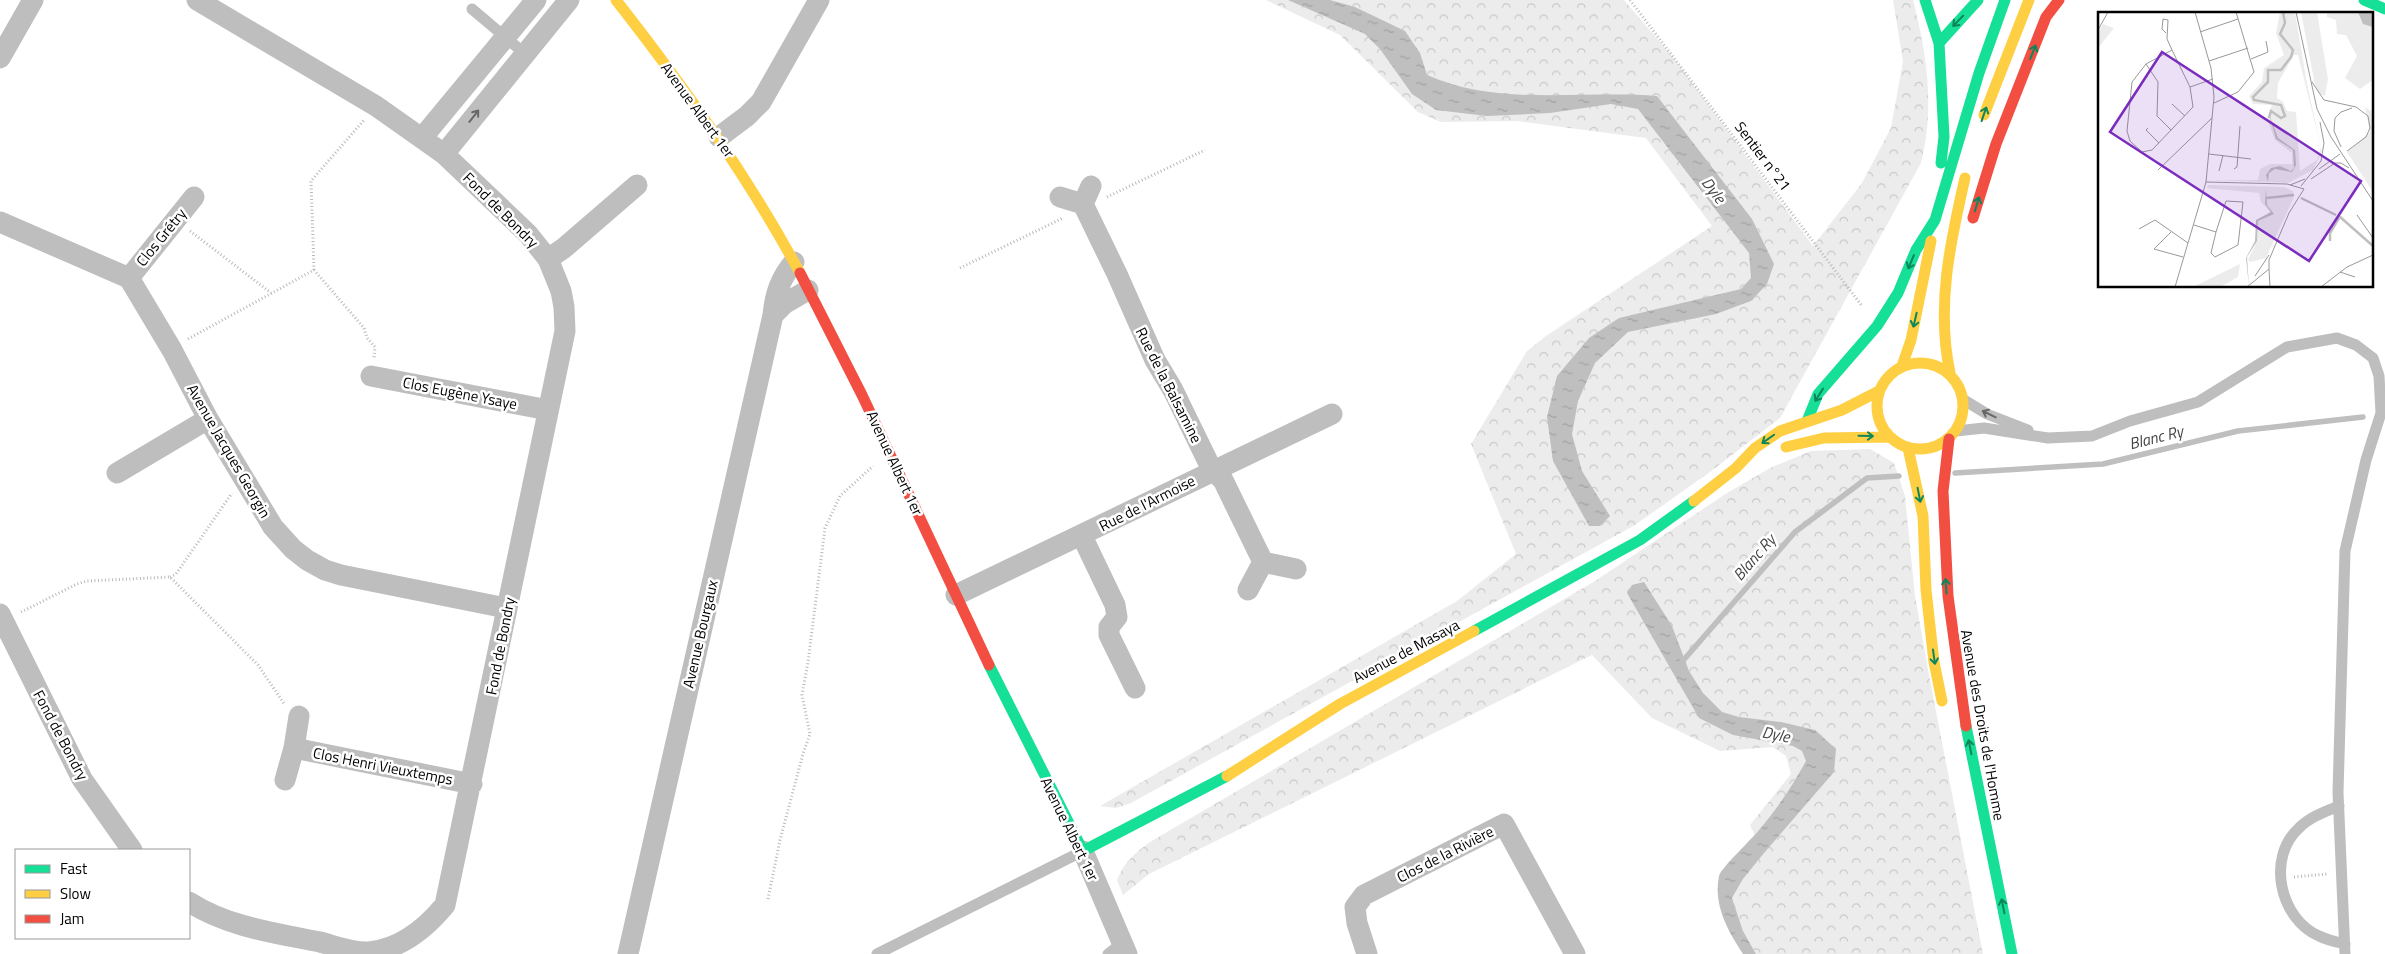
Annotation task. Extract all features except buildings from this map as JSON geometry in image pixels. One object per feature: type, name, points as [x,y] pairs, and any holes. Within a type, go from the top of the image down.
[{"type":"main road","name":"Avenue Albert 1er","points":[[616,0],[719,137],[760,201],[794,262],[890,449],[956,595],[1083,852]]},
{"type":"main road","points":[[1902,366],[1911,340],[1923,286],[1935,220],[1944,137],[1939,43],[1925,0]]},
{"type":"main road","points":[[1939,43],[1978,0]]},
{"type":"main road","points":[[1807,421],[1818,394],[1877,326],[1898,293],[1916,250],[1935,220],[1978,73],[2005,0]]},
{"type":"main road","points":[[1980,127],[2029,0]]},
{"type":"main road","points":[[1949,263],[1967,236],[1996,144],[2046,17],[2058,0]]},
{"type":"main road","points":[[2364,0],[2385,9]]},
{"type":"main road","points":[[1950,373],[1935,365],[1919,362],[1902,366],[1888,376],[1879,390],[1877,403],[1882,427],[1890,437],[1908,448],[1922,449],[1936,446],[1952,435],[1963,416],[1964,400],[1959,385],[1950,373],[1943,350],[1942,311],[1968,164]]},
{"type":"main road","name":"Avenue de Masaya","points":[[1083,852],[1218,782],[1340,704],[1640,540],[1676,516],[1736,468],[1755,448],[1780,430],[1842,410],[1879,390]]},
{"type":"main road","name":"Avenue des Droits de l'Homme","points":[[1952,435],[1943,463],[1946,585],[1954,660],[2012,954]]},
{"type":"main road","name":"Avenue de Masaya","points":[[1736,468],[1768,454],[1814,438],[1841,436],[1890,437]]},
{"type":"main road","points":[[1908,448],[1923,516],[1926,590],[1934,662],[1944,710]]},
{"type":"street","points":[[0,58],[33,0]]},
{"type":"street","name":"Fond de Bondry","points":[[190,903],[217,918],[241,925],[368,952],[400,943],[433,920],[445,905],[472,784],[498,659],[506,608],[515,575],[565,331],[561,291],[548,259],[528,234],[444,154],[376,106],[197,0]]},
{"type":"street","points":[[422,138],[536,0]]},
{"type":"street","points":[[444,154],[524,53],[569,0]]},
{"type":"street","points":[[719,137],[762,102],[819,0]]},
{"type":"street","points":[[548,259],[637,185]]},
{"type":"street","name":"Rue de la Balsamine","points":[[1060,197],[1087,195],[1155,360],[1173,390],[1212,470],[1223,480],[1262,562]]},
{"type":"street","name":"Clos Grétry","points":[[129,278],[194,197]]},
{"type":"street","points":[[0,222],[129,278]]},
{"type":"street","name":"Avenue Bourgaux","points":[[628,954],[779,284],[794,262]]},
{"type":"street","name":"Avenue Jacques Georgin","points":[[129,278],[172,350],[208,419],[273,527],[281,537],[308,560],[325,570],[506,608]]},
{"type":"street","points":[[773,315],[784,304],[808,290]]},
{"type":"street","name":"Clos Eugène Ysaye","points":[[371,376],[548,410]]},
{"type":"street","name":"Rue de l'Armoise","points":[[956,595],[1082,536],[1212,470],[1226,466],[1332,414]]},
{"type":"street","points":[[117,473],[208,419]]},
{"type":"street","name":"Rue de l'Armoise","points":[[1082,536],[1115,605],[1117,617],[1109,627],[1110,635],[1135,688]]},
{"type":"street","points":[[1248,590],[1262,562],[1296,569]]},
{"type":"street","name":"Fond de Bondry","points":[[2,617],[82,779],[131,849]]},
{"type":"street","name":"Clos Henri Vieuxtemps","points":[[285,780],[294,748],[299,716]]},
{"type":"street","name":"Clos Henri Vieuxtemps","points":[[294,748],[472,784]]},
{"type":"street","name":"Clos de la Rivière","points":[[1367,954],[1357,924],[1355,907],[1364,895],[1504,824],[1575,954]]},
{"type":"street","name":"Avenue Albert 1er","points":[[1083,852],[1119,950]]},
{"type":"lane","points":[[472,9],[524,53]]},
{"type":"lane","points":[[1952,435],[1984,428],[2048,438],[2092,436],[2130,421],[2198,402],[2287,347],[2337,338],[2356,345],[2373,358],[2379,376],[2381,413],[2366,460],[2345,551],[2340,689],[2339,806],[2345,949],[2318,936],[2301,922],[2285,899],[2279,878],[2283,851],[2297,829],[2314,816],[2339,806]]},
{"type":"lane","points":[[1964,400],[1987,414],[2048,438]]},
{"type":"lane","points":[[877,954],[1083,852]]},
{"type":"path","name":"Sentier n°21","points":[[1630,0],[1877,326]]},
{"type":"path","points":[[371,376],[375,347],[367,338],[364,328],[314,270],[311,181],[376,106]]},
{"type":"path","points":[[175,221],[207,242],[271,293]]},
{"type":"path","points":[[172,350],[314,270]]},
{"type":"path","points":[[768,899],[780,840],[810,734],[802,695],[825,528],[840,496],[890,449]]},
{"type":"path","points":[[2,617],[87,581],[170,577],[176,574],[235,489],[247,482]]},
{"type":"path","points":[[170,577],[258,664],[284,704],[291,712],[299,716]]},
{"type":"path","points":[[2279,878],[2342,873]]},
{"type":"green space","points":[[1266,0],[1624,0],[1672,56],[1813,246],[1862,183],[1891,128],[1903,61],[1893,0],[1913,0],[1925,61],[1928,101],[1928,122],[1921,163],[1780,418],[1710,472],[1635,525],[1131,803],[1116,808],[1100,806],[1457,601],[1516,554],[1471,444],[1527,351],[1546,336],[1712,226],[1646,138],[1517,121],[1441,122],[1418,112],[1340,35]]},
{"type":"green space","points":[[1870,449],[1894,463],[1905,496],[1915,596],[1983,954],[1756,954],[1743,931],[1732,898],[1743,879],[1763,853],[1750,825],[1791,774],[1786,756],[1773,747],[1720,751],[1652,718],[1592,655],[1149,874],[1123,895],[1117,880],[1123,868],[1130,858],[1150,842],[1595,581],[1727,493],[1770,468],[1811,451]]},
{"type":"water","points":[[1288,0],[1330,0],[1355,7],[1405,31],[1420,53],[1427,75],[1454,85],[1482,91],[1511,94],[1657,96],[1752,219],[1774,264],[1767,284],[1751,301],[1716,314],[1628,332],[1595,363],[1578,401],[1572,434],[1582,471],[1610,516],[1600,526],[1589,526],[1553,461],[1547,417],[1557,376],[1589,338],[1619,318],[1741,289],[1751,278],[1749,253],[1638,109],[1611,104],[1550,113],[1487,116],[1436,110],[1412,94],[1380,49],[1365,34]]},
{"type":"water","name":"Dyle","points":[[1644,582],[1672,626],[1689,671],[1703,693],[1722,712],[1739,717],[1781,722],[1815,730],[1836,749],[1834,772],[1764,853],[1743,879],[1732,898],[1743,931],[1756,954],[1743,954],[1727,927],[1718,897],[1719,876],[1772,814],[1806,761],[1802,751],[1793,746],[1733,735],[1699,718],[1627,593],[1632,585]]},
{"type":"waterway","name":"Blanc Ry","points":[[1955,473],[2103,464],[2238,431],[2363,417]]},
{"type":"waterway","name":"Blanc Ry","points":[[1681,663],[1795,532],[1867,478],[1899,476]]},
{"type":"traffic: fast","points":[[1925,0],[1939,43],[1944,137],[1941,163]]},
{"type":"traffic: fast","points":[[1939,43],[1978,0]]},
{"type":"traffic: fast","points":[[1807,421],[1818,394],[1877,326],[1898,293],[1916,250],[1935,220],[1979,73],[2005,0]]},
{"type":"traffic: fast","points":[[2364,0],[2385,9]]},
{"type":"traffic: fast","points":[[1474,631],[1640,540],[1694,501]]},
{"type":"traffic: fast","points":[[989,665],[1083,851],[1227,776]]},
{"type":"traffic: fast","points":[[1966,726],[2012,954]]},
{"type":"traffic: slow","points":[[616,0],[714,132],[780,237],[800,273]]},
{"type":"traffic: slow","points":[[1984,115],[2029,0]]},
{"type":"traffic: slow","points":[[1950,373],[1944,324],[1945,299],[1950,251],[1965,178]]},
{"type":"traffic: slow","points":[[1902,366],[1911,340],[1931,241]]},
{"type":"traffic: slow","points":[[1920,363],[1937,366],[1951,375],[1960,389],[1963,406],[1960,423],[1951,437],[1937,446],[1920,449],[1903,446],[1889,437],[1880,423],[1877,406],[1880,389],[1889,375],[1903,366],[1920,363]]},
{"type":"traffic: slow","points":[[1694,501],[1736,468],[1755,448],[1780,431],[1842,410],[1879,391]]},
{"type":"traffic: slow","points":[[1786,447],[1824,438],[1890,437]]},
{"type":"traffic: slow","points":[[1908,448],[1923,516],[1926,590],[1934,662],[1942,701]]},
{"type":"traffic: slow","points":[[1227,776],[1340,704],[1474,631]]},
{"type":"traffic: jam","points":[[1973,218],[1996,144],[2046,17],[2059,0]]},
{"type":"traffic: jam","points":[[800,273],[862,395],[989,665]]},
{"type":"traffic: jam","points":[[1949,439],[1943,491],[1948,596],[1966,726]]}]
